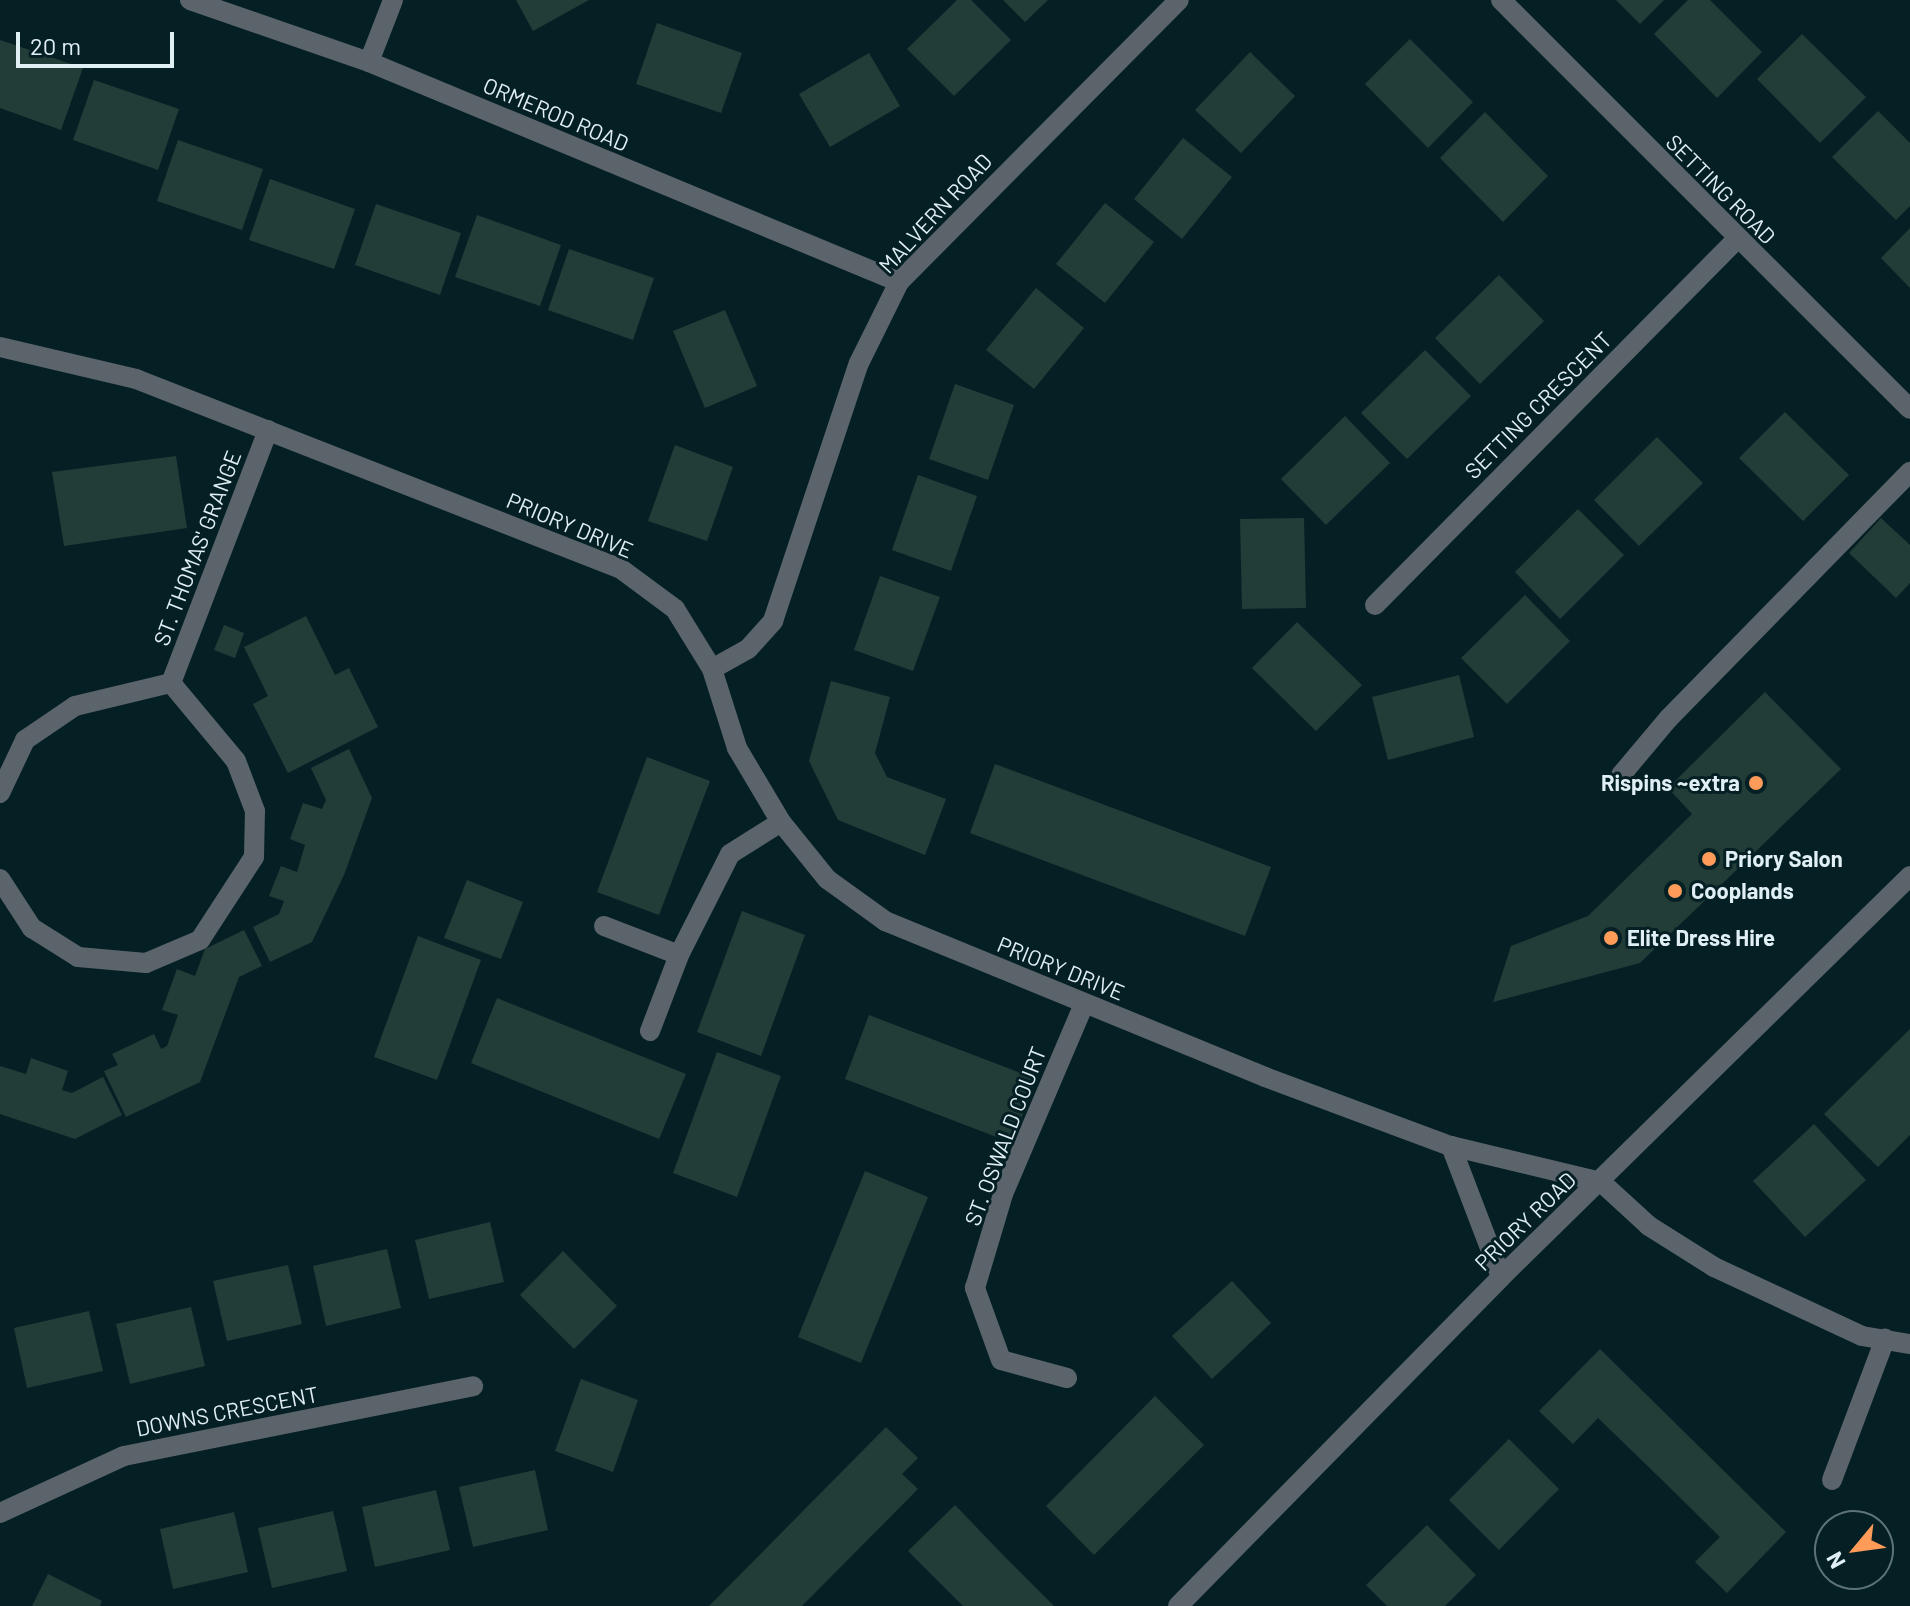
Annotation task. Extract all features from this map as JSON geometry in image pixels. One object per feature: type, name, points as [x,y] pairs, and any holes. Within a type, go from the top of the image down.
[{"type":"street","name":"ORMEROD ROAD","points":[[190,0],[369,62],[899,282]]},
{"type":"street","points":[[369,62],[393,0]]},
{"type":"street","name":"MALVERN ROAD","points":[[712,669],[748,649],[773,621],[859,363],[899,282],[1179,0]]},
{"type":"street","name":"SETTING ROAD","points":[[1501,0],[1736,240],[1910,409]]},
{"type":"street","name":"SETTING CRESCENT","points":[[1375,605],[1736,240]]},
{"type":"street","name":"PRIORY DRIVE","points":[[0,347],[136,379],[621,569],[675,609],[712,669],[737,748],[781,822],[827,879],[885,921],[1084,1004],[1451,1146],[1601,1182]]},
{"type":"street","name":"ST. THOMAS' GRANGE","points":[[171,683],[268,430]]},
{"type":"street","points":[[1621,775],[1668,719],[1910,472]]},
{"type":"street","points":[[0,793],[25,740],[75,706],[171,683],[236,761],[255,811],[254,857],[200,940],[146,963],[78,957],[32,928],[0,879]]},
{"type":"street","points":[[650,1031],[679,955],[730,854],[781,822]]},
{"type":"street","name":"PRIORY ROAD","points":[[1178,1606],[1501,1277],[1910,876]]},
{"type":"street","points":[[604,926],[679,955]]},
{"type":"street","name":"ST. OSWALD COURT","points":[[1067,1378],[1001,1360],[975,1288],[1003,1194],[1084,1004]]},
{"type":"street","points":[[1451,1146],[1501,1277]]},
{"type":"street","points":[[1601,1182],[1649,1226],[1714,1267],[1862,1336],[1910,1344]]},
{"type":"street","points":[[1832,1480],[1885,1339]]},
{"type":"street","name":"DOWNS CRESCENT","points":[[0,1513],[124,1456],[473,1386]]},
{"type":"building","points":[[516,0],[589,0],[533,31]]},
{"type":"building","points":[[957,0],[971,0],[1011,40],[954,96],[907,49]]},
{"type":"building","points":[[1003,0],[1048,0],[1025,22]]},
{"type":"building","points":[[1616,0],[1664,0],[1640,24]]},
{"type":"building","points":[[1688,0],[1710,0],[1762,52],[1717,98],[1654,34]]},
{"type":"building","points":[[657,23],[742,53],[721,113],[636,84]]},
{"type":"building","points":[[1802,34],[1866,97],[1820,143],[1757,79]]},
{"type":"building","points":[[1410,39],[1473,102],[1428,148],[1365,84]]},
{"type":"building","points":[[0,40],[83,68],[61,130],[0,108]]},
{"type":"building","points":[[1250,52],[1295,96],[1241,153],[1195,110]]},
{"type":"building","points":[[869,53],[900,106],[830,147],[799,94]]},
{"type":"building","points":[[94,80],[179,109],[158,170],[73,140]]},
{"type":"building","points":[[1878,111],[1910,143],[1910,206],[1896,220],[1832,157]]},
{"type":"building","points":[[1485,112],[1548,176],[1503,222],[1440,158]]},
{"type":"building","points":[[1183,138],[1232,177],[1182,239],[1134,199]]},
{"type":"building","points":[[178,140],[263,169],[242,230],[157,201]]},
{"type":"building","points":[[270,179],[355,209],[334,269],[249,240]]},
{"type":"building","points":[[1105,203],[1154,242],[1105,303],[1056,264]]},
{"type":"building","points":[[376,204],[461,233],[440,295],[355,265]]},
{"type":"building","points":[[477,215],[561,245],[540,306],[455,277]]},
{"type":"building","points":[[1910,228],[1910,288],[1881,258]]},
{"type":"building","points":[[569,249],[654,278],[633,340],[548,310]]},
{"type":"building","points":[[1499,275],[1544,321],[1480,384],[1435,338]]},
{"type":"building","points":[[1036,288],[1084,328],[1034,389],[986,350]]},
{"type":"building","points":[[725,310],[757,386],[705,408],[673,331]]},
{"type":"building","points":[[1425,350],[1471,396],[1407,459],[1361,413]]},
{"type":"building","points":[[955,384],[1014,405],[988,480],[929,459]]},
{"type":"building","points":[[1785,412],[1849,475],[1803,521],[1739,458]]},
{"type":"building","points":[[1345,416],[1390,463],[1326,525],[1281,479]]},
{"type":"building","points":[[1657,437],[1703,483],[1639,546],[1594,500]]},
{"type":"building","points":[[675,445],[733,467],[707,541],[648,521]]},
{"type":"building","points":[[176,456],[187,528],[64,546],[52,472]]},
{"type":"building","points":[[918,475],[977,496],[951,571],[892,550]]},
{"type":"building","points":[[1578,509],[1624,555],[1560,619],[1515,572]]},
{"type":"building","points":[[1304,518],[1306,608],[1242,609],[1240,519]]},
{"type":"building","points":[[1881,518],[1910,545],[1910,583],[1896,598],[1849,553]]},
{"type":"building","points":[[880,576],[940,597],[913,671],[854,650]]},
{"type":"building","points":[[1525,595],[1570,641],[1507,704],[1461,658]]},
{"type":"building","points":[[306,616],[335,675],[349,668],[378,727],[288,773],[253,704],[268,696],[244,647]]},
{"type":"building","points":[[1297,622],[1362,685],[1316,731],[1252,668]]},
{"type":"building","points":[[224,625],[244,633],[235,658],[214,650]]},
{"type":"building","points":[[1459,675],[1474,737],[1388,760],[1372,697]]},
{"type":"building","points":[[831,681],[890,697],[875,753],[887,777],[946,799],[925,855],[838,820],[809,761]]},
{"type":"building","points":[[1765,692],[1841,769],[1640,963],[1493,1002],[1511,946],[1588,916],[1692,814],[1668,788]]},
{"type":"building","points":[[349,749],[372,798],[344,875],[312,942],[270,962],[253,927],[279,914],[284,901],[269,896],[281,866],[297,872],[305,845],[290,839],[303,803],[322,809],[326,800],[311,768]]},
{"type":"building","points":[[647,757],[710,781],[659,915],[597,892]]},
{"type":"building","points":[[995,764],[1271,867],[1245,936],[970,833]]},
{"type":"building","points":[[467,880],[523,902],[501,959],[444,938]]},
{"type":"building","points":[[742,911],[805,935],[761,1056],[697,1032]]},
{"type":"building","points":[[244,930],[262,966],[239,977],[200,1082],[126,1117],[104,1071],[118,1065],[112,1054],[154,1034],[161,1049],[167,1046],[178,1015],[162,1010],[177,969],[195,976],[205,949]]},
{"type":"building","points":[[418,936],[481,960],[437,1080],[374,1057]]},
{"type":"building","points":[[497,998],[686,1074],[659,1139],[471,1063]]},
{"type":"building","points":[[869,1015],[1036,1079],[1012,1143],[845,1079]]},
{"type":"building","points":[[1910,1029],[1910,1135],[1878,1167],[1824,1114]]},
{"type":"building","points":[[717,1052],[781,1076],[737,1197],[673,1173]]},
{"type":"building","points":[[31,1058],[68,1071],[62,1090],[72,1093],[103,1077],[122,1115],[75,1139],[0,1114],[0,1066],[26,1074]]},
{"type":"building","points":[[1814,1124],[1866,1180],[1805,1237],[1753,1181]]},
{"type":"building","points":[[865,1171],[928,1197],[861,1363],[798,1337]]},
{"type":"building","points":[[490,1222],[504,1282],[429,1299],[415,1240]]},
{"type":"building","points":[[387,1249],[401,1308],[326,1326],[313,1266]]},
{"type":"building","points":[[563,1251],[617,1306],[574,1349],[520,1295]]},
{"type":"building","points":[[288,1265],[302,1324],[227,1341],[213,1281]]},
{"type":"building","points":[[1232,1281],[1271,1323],[1212,1379],[1172,1336]]},
{"type":"building","points":[[191,1307],[205,1366],[130,1384],[116,1324]]},
{"type":"building","points":[[89,1311],[103,1371],[27,1388],[14,1328]]},
{"type":"building","points":[[1600,1349],[1786,1532],[1727,1593],[1695,1562],[1720,1537],[1659,1477],[1598,1418],[1573,1444],[1539,1411]]},
{"type":"building","points":[[581,1379],[638,1400],[613,1472],[555,1451]]},
{"type":"building","points":[[1155,1396],[1204,1445],[1094,1555],[1046,1506]]},
{"type":"building","points":[[886,1427],[918,1458],[902,1474],[918,1489],[802,1606],[709,1606]]},
{"type":"building","points":[[1509,1439],[1559,1489],[1499,1550],[1449,1500]]},
{"type":"building","points":[[535,1470],[548,1530],[473,1547],[459,1487]]},
{"type":"building","points":[[436,1490],[450,1550],[375,1567],[362,1507]]},
{"type":"building","points":[[955,1505],[1054,1606],[963,1606],[908,1551]]},
{"type":"building","points":[[333,1511],[347,1571],[272,1588],[258,1528]]},
{"type":"building","points":[[234,1512],[248,1572],[173,1589],[160,1529]]},
{"type":"building","points":[[1427,1525],[1476,1575],[1445,1606],[1387,1606],[1366,1585]]},
{"type":"building","points":[[48,1574],[102,1601],[100,1606],[32,1606]]},
{"type":"place","name":"Rispins ~extra","points":[[1756,783]]},
{"type":"place","name":"Priory Salon","points":[[1709,859]]},
{"type":"place","name":"Cooplands","points":[[1675,891]]},
{"type":"place","name":"Elite Dress Hire","points":[[1611,938]]}]
